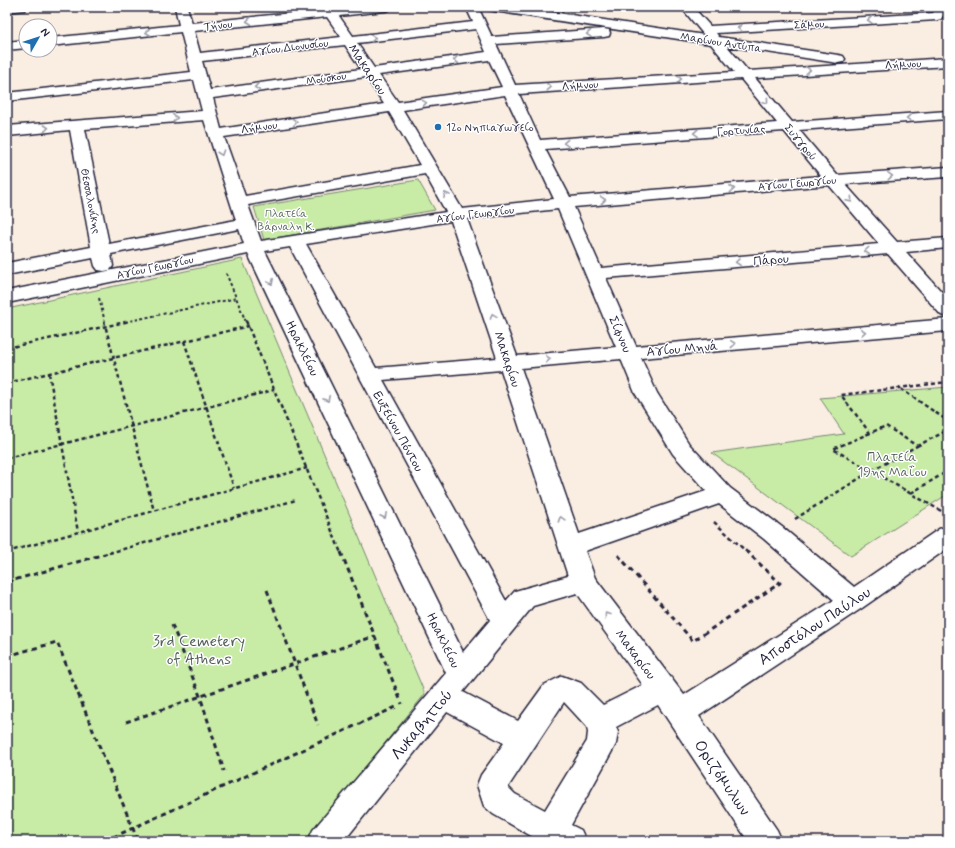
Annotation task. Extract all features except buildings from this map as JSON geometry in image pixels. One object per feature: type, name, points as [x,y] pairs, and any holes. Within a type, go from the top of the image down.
[{"type":"street","points":[[7,8],[21,7]]},
{"type":"street","name":"Ηρακλείου","points":[[181,7],[215,134],[254,247],[453,686]]},
{"type":"street","name":"Τήνου","points":[[58,41],[187,28],[329,10],[386,7]]},
{"type":"street","name":"Σίφνου","points":[[472,7],[535,145],[564,204],[646,394],[682,449],[722,494],[772,533],[853,601]]},
{"type":"street","name":"Μαρίνου Αντύπα","points":[[494,7],[642,30],[712,35],[878,66],[942,75]]},
{"type":"street","points":[[557,17],[570,7]]},
{"type":"street","name":"Συγγρού","points":[[687,7],[832,180],[948,311]]},
{"type":"street","points":[[925,7],[940,12],[948,24]]},
{"type":"street","name":"Μακαρίου","points":[[329,10],[348,41],[394,108],[457,215],[583,582],[680,713]]},
{"type":"street","name":"Σάμου","points":[[712,35],[940,12]]},
{"type":"street","points":[[488,41],[642,30]]},
{"type":"street","name":"Αγίου Διονυσίου","points":[[195,58],[348,41],[488,41]]},
{"type":"street","name":"Μούσκου","points":[[205,95],[369,71],[488,41]]},
{"type":"street","points":[[7,46],[18,45]]},
{"type":"street","name":"Λήμνου","points":[[215,134],[510,90],[948,62]]},
{"type":"street","points":[[7,97],[199,75]]},
{"type":"street","points":[[7,131],[210,115]]},
{"type":"street","name":"Γορτυνίας","points":[[535,145],[948,115]]},
{"type":"street","name":"Θεσσαλονίκης","points":[[77,126],[106,277]]},
{"type":"street","points":[[239,202],[430,168]]},
{"type":"street","name":"Αγίου Γεωργίου","points":[[7,297],[254,247],[457,215],[832,180],[948,172]]},
{"type":"street","points":[[7,269],[246,223]]},
{"type":"street","name":"Ευξείνου Πόντου","points":[[296,240],[504,621]]},
{"type":"street","name":"Πάρου","points":[[594,274],[948,243]]},
{"type":"street","name":"Αγίου Μηνά","points":[[369,375],[948,325]]},
{"type":"street","points":[[570,546],[722,494]]},
{"type":"street","name":"Αποστόλου Παύλου","points":[[680,713],[853,601],[948,535]]},
{"type":"street","name":"Λυκαβηττού","points":[[324,841],[524,598],[583,582]]},
{"type":"street","points":[[453,686],[522,738]]},
{"type":"street","points":[[562,688],[571,692],[600,721],[603,732],[601,744],[561,836],[504,804],[495,796],[492,785],[522,738],[554,693],[562,688]]},
{"type":"street","points":[[600,721],[662,689]]},
{"type":"street","name":"Οριζόμυλων","points":[[680,713],[766,841]]},
{"type":"path","points":[[105,841],[402,704],[249,326],[224,269]]},
{"type":"path","points":[[99,296],[154,511]]},
{"type":"path","points":[[7,348],[237,298]]},
{"type":"path","points":[[7,383],[249,326]]},
{"type":"path","points":[[184,342],[234,488]]},
{"type":"path","points":[[49,373],[78,532]]},
{"type":"path","points":[[870,433],[841,395],[948,382]]},
{"type":"path","points":[[901,388],[948,421]]},
{"type":"path","points":[[7,458],[274,390]]},
{"type":"path","points":[[917,446],[886,426],[833,449],[948,515]]},
{"type":"path","points":[[772,533],[871,471],[948,430]]},
{"type":"path","points":[[7,552],[307,468]]},
{"type":"path","points":[[911,493],[948,471]]},
{"type":"path","points":[[7,582],[296,500]]},
{"type":"path","points":[[602,536],[693,641],[780,583],[710,518]]},
{"type":"path","points":[[618,555],[625,552]]},
{"type":"path","points":[[267,590],[318,725]]},
{"type":"path","points":[[172,625],[200,696],[224,770]]},
{"type":"path","points":[[126,722],[374,636]]},
{"type":"path","points":[[7,656],[57,642],[138,841]]},
{"type":"green space","name":"Πλατεία Βάρναλη Κ.","points":[[418,180],[435,210],[264,240],[254,207]]},
{"type":"green space","name":"3rd Cemetery of Athens","points":[[242,259],[425,694],[305,841],[7,841],[7,309]]},
{"type":"green space","name":"Πλατεία 19ης Μαΐου","points":[[948,387],[948,494],[851,556],[712,453],[844,434],[820,398]]},
{"type":"place","name":"12ο Νηπιαγωγείο","points":[[438,127]]}]
